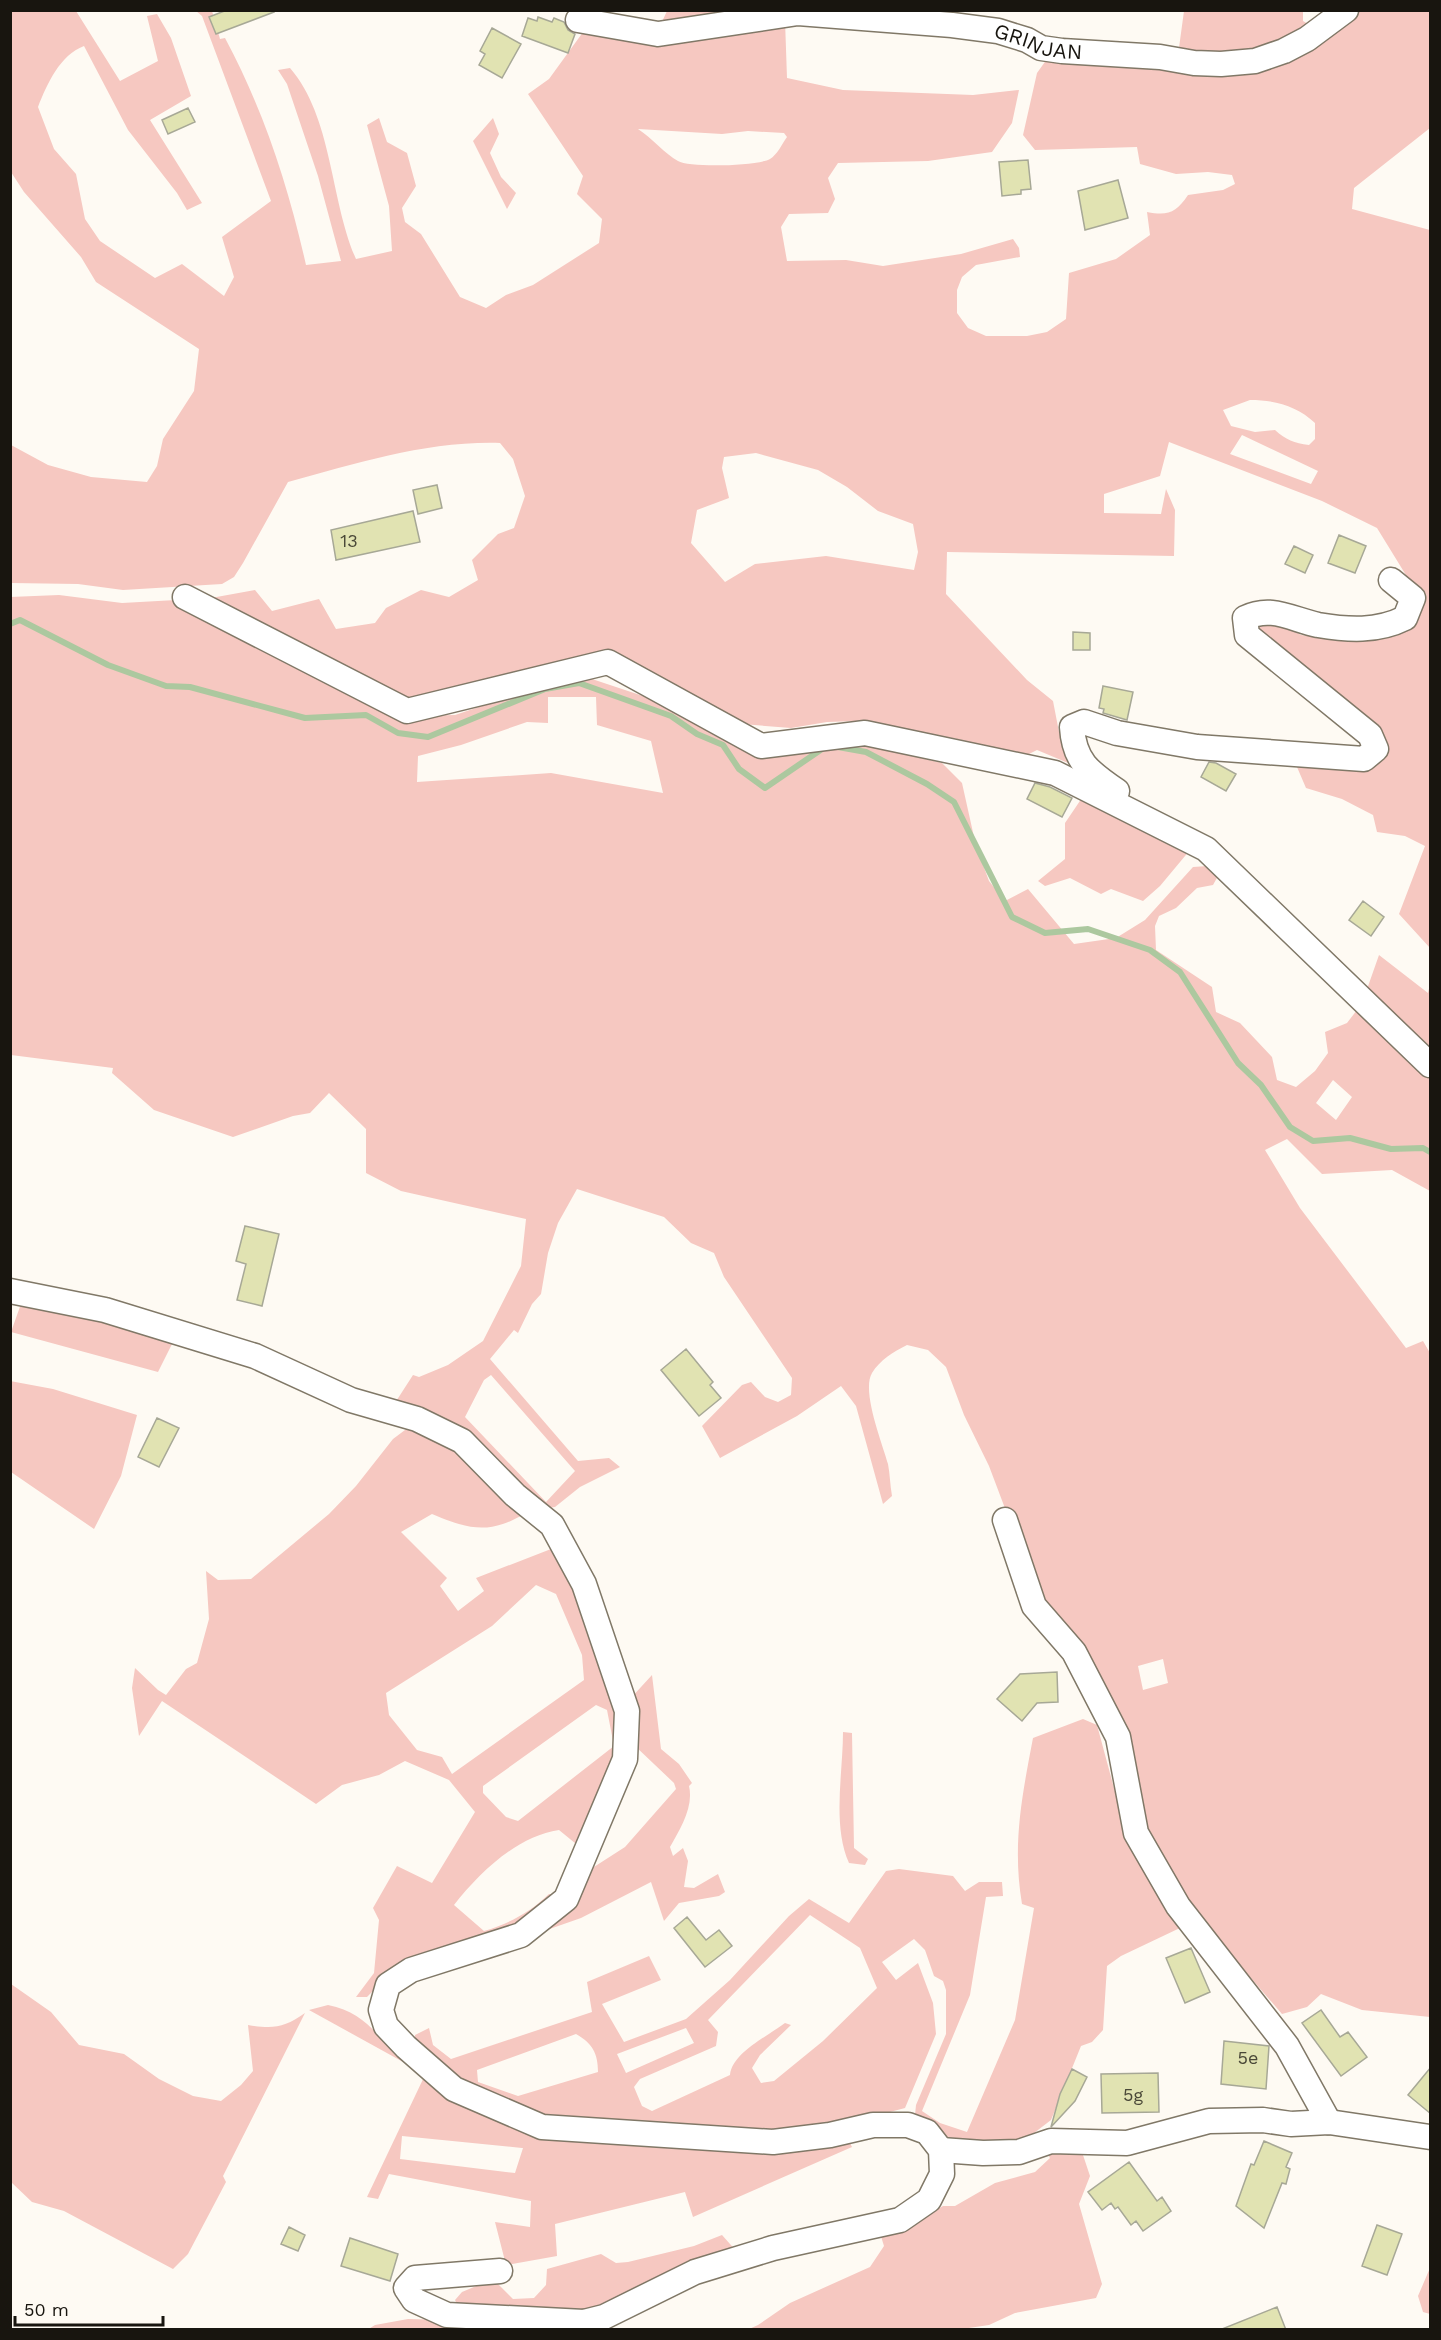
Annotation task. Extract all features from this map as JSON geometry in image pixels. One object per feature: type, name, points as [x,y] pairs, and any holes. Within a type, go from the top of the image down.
[{"type":"street","name":"GRINJAN","points":[[578,20],[658,34],[798,13],[952,25],[998,31],[1027,40],[1041,48],[1221,64],[1255,61],[1284,51],[1307,39],[1346,10]]},
{"type":"street","points":[[1391,580],[1413,598],[1406,618],[1387,627],[1347,629],[1258,611],[1245,618],[1247,635],[1370,735],[1376,749],[1364,759],[1266,750],[1197,747],[1117,733],[1084,722],[1072,727],[1073,748],[1093,775],[1181,828],[1206,849],[1431,1065]]},
{"type":"street","points":[[185,597],[407,711],[608,662],[761,746],[865,734],[1055,773],[1206,849]]},
{"type":"street","points":[[10,1292],[105,1310],[255,1356],[351,1400],[417,1419],[462,1441],[515,1496],[552,1525],[584,1584],[627,1711],[625,1759],[566,1899],[521,1935],[411,1970],[388,1984],[381,2010],[386,2026],[406,2047],[454,2089],[542,2127],[773,2142],[830,2135],[873,2125],[908,2125],[927,2132],[941,2150],[942,2174],[929,2200],[900,2220],[773,2248],[695,2272],[604,2317],[576,2326],[447,2315],[414,2300],[406,2288],[415,2278],[500,2271]]},
{"type":"street","points":[[1005,1520],[1034,1606],[1074,1652],[1118,1737],[1136,1833],[1178,1906],[1287,2046],[1329,2122]]},
{"type":"street","points":[[941,2150],[983,2153],[1019,2152],[1051,2141],[1127,2144],[1209,2121],[1263,2120],[1291,2124],[1329,2122],[1431,2137]]},
{"type":"shaded area","points":[[11,11],[76,11],[120,81],[158,61],[147,16],[157,14],[171,38],[191,96],[150,120],[202,203],[187,210],[177,193],[128,130],[84,46],[61,63],[50,80],[38,107],[54,149],[76,174],[85,219],[100,241],[155,278],[182,264],[224,296],[234,277],[222,237],[271,201],[202,16],[196,11],[212,11],[220,39],[225,38],[263,121],[283,177],[306,265],[341,261],[318,176],[287,84],[278,70],[290,68],[304,88],[315,111],[347,236],[356,259],[392,251],[389,206],[367,125],[379,118],[387,142],[407,153],[416,186],[402,208],[405,222],[421,234],[460,297],[486,308],[506,295],[533,285],[599,243],[602,219],[577,194],[583,176],[528,94],[549,79],[586,28],[785,20],[787,78],[843,90],[973,95],[1019,90],[1012,123],[992,152],[928,161],[838,163],[828,178],[835,199],[828,213],[789,214],[781,227],[787,261],[846,260],[883,266],[961,254],[1013,239],[1019,248],[1020,257],[976,265],[962,277],[957,290],[957,313],[968,328],[986,336],[1027,336],[1047,332],[1066,319],[1069,273],[1116,259],[1150,235],[1147,212],[1161,214],[1171,212],[1188,195],[1223,190],[1235,184],[1232,175],[1208,172],[1176,174],[1140,164],[1137,147],[1035,150],[1023,135],[1037,73],[1047,59],[1230,75],[1253,72],[1359,11],[1430,11],[1430,128],[1354,188],[1352,209],[1430,230],[1430,948],[1399,914],[1425,846],[1405,836],[1377,832],[1373,815],[1342,799],[1306,788],[1294,760],[1381,752],[1252,630],[1270,617],[1301,635],[1342,640],[1386,636],[1417,593],[1377,528],[1322,501],[1169,442],[1160,476],[1104,494],[1104,513],[1161,514],[1166,489],[1175,510],[1174,556],[947,552],[946,594],[1027,680],[1053,701],[1059,732],[1085,770],[1037,750],[1025,756],[953,738],[920,735],[857,721],[827,722],[791,728],[742,724],[592,664],[446,702],[395,701],[211,598],[255,590],[272,611],[319,599],[336,629],[375,623],[386,608],[421,590],[449,597],[478,580],[472,560],[498,534],[514,528],[525,496],[513,459],[500,443],[473,443],[419,449],[288,482],[234,577],[222,584],[123,590],[78,584],[11,583],[11,445],[48,465],[91,477],[147,482],[157,466],[163,439],[194,391],[199,349],[96,282],[81,257],[24,192],[11,172]],"holes":[[[638,129],[722,134],[748,131],[784,133],[787,137],[770,159],[739,165],[695,165],[678,161]],[[1250,400],[1285,405],[1301,412],[1315,423],[1315,439],[1309,445],[1287,439],[1275,430],[1255,432],[1231,426],[1223,410]],[[1242,435],[1318,471],[1311,484],[1230,454]],[[756,453],[818,470],[847,487],[878,511],[913,524],[918,552],[914,570],[826,556],[755,564],[725,582],[691,543],[697,510],[729,498],[722,468],[724,457]]]},
{"type":"shaded area","points":[[667,11],[759,11],[660,26]]},
{"type":"shaded area","points":[[1184,11],[1303,11],[1303,21],[1315,28],[1253,55],[1178,55]]},
{"type":"shaded area","points":[[493,118],[499,134],[490,153],[501,177],[516,193],[507,209],[473,141]]},
{"type":"shaded area","points":[[59,595],[122,603],[194,599],[409,716],[455,715],[586,677],[697,714],[730,733],[836,738],[942,763],[962,783],[976,846],[989,881],[1005,901],[1028,889],[1074,944],[1116,938],[1145,920],[1193,867],[1208,866],[1218,876],[1213,885],[1197,888],[1176,908],[1159,916],[1155,926],[1156,950],[1212,987],[1216,1012],[1240,1023],[1272,1057],[1277,1080],[1296,1087],[1315,1071],[1328,1053],[1325,1032],[1347,1023],[1360,1006],[1374,1017],[1430,1078],[1430,1191],[1392,1170],[1322,1174],[1287,1139],[1265,1150],[1300,1208],[1406,1348],[1423,1341],[1430,1353],[1430,2017],[1362,2010],[1321,1994],[1307,2007],[1282,2014],[1150,1861],[1111,1725],[1054,1638],[989,1466],[964,1415],[946,1367],[928,1350],[907,1345],[879,1364],[869,1381],[871,1405],[888,1464],[892,1496],[883,1504],[856,1406],[841,1386],[797,1416],[720,1458],[702,1426],[742,1385],[751,1382],[765,1397],[778,1402],[791,1395],[792,1378],[724,1277],[714,1253],[691,1243],[664,1217],[577,1189],[558,1223],[548,1253],[541,1294],[532,1304],[518,1333],[514,1330],[490,1359],[578,1461],[609,1458],[620,1467],[580,1487],[555,1507],[548,1508],[444,1418],[393,1406],[413,1375],[419,1377],[448,1365],[483,1341],[521,1266],[526,1219],[401,1191],[366,1173],[366,1129],[329,1093],[310,1113],[293,1116],[233,1137],[154,1110],[112,1073],[113,1068],[11,1055],[10,597]],"holes":[[[548,697],[596,697],[597,725],[651,741],[663,793],[551,773],[417,782],[418,756],[461,745],[527,722],[548,723]],[[1333,1080],[1352,1097],[1336,1120],[1316,1103]],[[491,1375],[575,1471],[546,1502],[465,1417],[484,1380]],[[1163,1659],[1168,1683],[1143,1690],[1138,1666]]]},
{"type":"shaded area","points":[[1088,789],[1190,850],[1160,886],[1143,901],[1111,889],[1101,894],[1070,878],[1045,886],[1038,881],[1065,859],[1065,823]]},
{"type":"shaded area","points":[[1379,955],[1428,993],[1430,984],[1430,1060],[1366,992]]},
{"type":"shaded area","points":[[22,1301],[174,1340],[158,1372],[11,1332]]},
{"type":"shaded area","points":[[10,1381],[53,1389],[137,1415],[121,1476],[94,1529],[11,1472]]},
{"type":"shaded area","points":[[413,1424],[452,1444],[524,1514],[500,1525],[478,1528],[432,1514],[401,1532],[447,1578],[440,1586],[458,1611],[484,1591],[476,1578],[551,1549],[580,1591],[622,1734],[581,1848],[559,1830],[528,1840],[487,1869],[454,1905],[484,1931],[519,1917],[549,1894],[560,1895],[531,1922],[398,1965],[367,1997],[356,1997],[374,1973],[379,1920],[373,1908],[397,1866],[432,1883],[475,1812],[449,1780],[405,1761],[379,1775],[342,1785],[316,1804],[162,1701],[139,1736],[132,1688],[135,1668],[166,1695],[186,1669],[197,1663],[209,1619],[206,1571],[218,1580],[251,1579],[329,1514],[356,1486],[393,1439]],"holes":[[[536,1585],[556,1594],[582,1655],[584,1680],[452,1774],[442,1757],[417,1750],[389,1715],[386,1693],[492,1626]],[[596,1705],[607,1710],[614,1746],[518,1821],[506,1817],[483,1793],[483,1786]]]},
{"type":"shaded area","points":[[652,1675],[661,1749],[679,1764],[692,1783],[689,1786],[688,1810],[670,1847],[673,1856],[683,1848],[688,1861],[684,1887],[694,1888],[718,1874],[725,1892],[719,1896],[679,1903],[664,1921],[651,1882],[581,1918],[541,1932],[583,1874],[625,1847],[676,1789],[674,1783],[634,1745],[630,1699]]},
{"type":"shaded area","points":[[1083,1719],[1097,1725],[1128,1840],[1152,1885],[1182,1927],[1121,1956],[1107,1966],[1103,2030],[1092,2042],[1081,2046],[1051,2120],[1021,2143],[956,2141],[935,2130],[915,2115],[916,2105],[946,2034],[946,1990],[943,1981],[934,1976],[925,1950],[914,1939],[882,1962],[896,1980],[918,1963],[933,2003],[936,2034],[905,2108],[852,2122],[778,2131],[526,2113],[474,2091],[415,2042],[415,2035],[429,2028],[433,2045],[451,2059],[592,2012],[587,1982],[649,1956],[661,1980],[602,2004],[624,2042],[686,2019],[730,1980],[789,1916],[809,1899],[849,1923],[886,1871],[899,1869],[953,1876],[965,1891],[979,1882],[1002,1882],[1003,1896],[986,1897],[970,1995],[922,2111],[940,2123],[967,2132],[1015,2020],[1034,1908],[1022,1904],[1018,1861],[1022,1800],[1033,1738]],"holes":[[[810,1915],[860,1948],[877,1988],[823,2041],[774,2081],[761,2083],[752,2068],[760,2055],[791,2025],[785,2023],[744,2052],[732,2067],[730,2075],[652,2111],[642,2106],[634,2087],[640,2079],[716,2046],[718,2032],[708,2020]],[[686,2028],[694,2043],[626,2073],[617,2054]],[[576,2034],[593,2049],[598,2072],[518,2096],[478,2082],[477,2070]]]},
{"type":"shaded area","points":[[843,1732],[852,1733],[854,1848],[868,1859],[865,1865],[849,1863],[841,1832]]},
{"type":"shaded area","points":[[11,1984],[51,2012],[79,2045],[124,2054],[159,2079],[193,2096],[221,2101],[241,2085],[253,2071],[248,2025],[278,2026],[291,2022],[305,2013],[223,2176],[226,2182],[188,2254],[173,2269],[64,2211],[32,2202],[11,2182]]},
{"type":"shaded area","points":[[328,2005],[341,2008],[362,2020],[405,2063],[309,2010]]},
{"type":"shaded area","points":[[425,2075],[530,2132],[849,2141],[852,2147],[693,2217],[685,2192],[555,2224],[557,2256],[506,2265],[495,2222],[530,2227],[531,2201],[389,2174],[378,2199],[367,2197]],"holes":[[[402,2136],[523,2148],[515,2173],[400,2159]]]},
{"type":"shaded area","points":[[1045,2150],[1082,2152],[1090,2176],[1079,2204],[1102,2284],[1096,2298],[1015,2313],[989,2325],[962,2329],[747,2330],[790,2303],[870,2267],[884,2246],[879,2230],[929,2214],[943,2206],[955,2206],[995,2183],[1035,2172],[1050,2158]]},
{"type":"shaded area","points":[[722,2235],[738,2253],[608,2311],[460,2310],[455,2300],[462,2292],[493,2279],[513,2299],[534,2298],[546,2285],[547,2269],[601,2254],[616,2263],[628,2262],[694,2246]]},
{"type":"shaded area","points":[[1430,2268],[1430,2314],[1423,2312],[1418,2296]]},
{"type":"shaded area","points":[[408,2319],[480,2321],[552,2330],[367,2330],[375,2325]]},
{"type":"building","points":[[227,10],[273,10],[274,12],[216,34],[209,17]]},
{"type":"building","points":[[538,17],[552,22],[554,18],[564,22],[568,30],[575,34],[568,53],[522,36],[528,18],[537,21]]},
{"type":"building","points":[[492,28],[521,44],[502,78],[479,65],[485,54],[480,51]]},
{"type":"building","points":[[188,108],[195,122],[168,134],[162,120]]},
{"type":"building","points":[[1028,160],[1031,189],[1021,190],[1021,194],[1002,196],[999,162]]},
{"type":"building","points":[[1118,180],[1128,218],[1085,230],[1078,191]]},
{"type":"building","points":[[437,485],[442,508],[418,514],[413,490]]},
{"type":"building","points":[[413,511],[420,542],[336,560],[331,530]]},
{"type":"building","points":[[1339,535],[1366,546],[1355,573],[1328,563]]},
{"type":"building","points":[[1294,546],[1313,555],[1305,573],[1285,564]]},
{"type":"building","points":[[1073,632],[1090,633],[1090,650],[1073,650]]},
{"type":"building","points":[[1103,686],[1133,692],[1127,720],[1103,713],[1104,709],[1099,708]]},
{"type":"building","points":[[1209,762],[1216,763],[1236,774],[1226,791],[1201,777]]},
{"type":"building","points":[[1035,783],[1050,787],[1072,798],[1062,817],[1027,799]]},
{"type":"building","points":[[1363,901],[1384,917],[1371,936],[1349,920]]},
{"type":"building","points":[[245,1226],[279,1234],[262,1306],[237,1300],[246,1264],[236,1261]]},
{"type":"building","points":[[686,1349],[713,1382],[710,1385],[721,1398],[699,1416],[661,1370]]},
{"type":"building","points":[[157,1418],[179,1428],[159,1467],[138,1457]]},
{"type":"building","points":[[1057,1672],[1058,1702],[1037,1703],[1022,1721],[997,1699],[1020,1674]]},
{"type":"building","points":[[687,1917],[706,1940],[719,1930],[732,1946],[705,1967],[674,1928]]},
{"type":"building","points":[[1191,1948],[1210,1992],[1185,2003],[1166,1958]]},
{"type":"building","points":[[1321,2010],[1340,2037],[1348,2032],[1367,2057],[1341,2076],[1302,2023]]},
{"type":"building","points":[[1224,2041],[1269,2046],[1266,2089],[1221,2084]]},
{"type":"building","points":[[1431,2067],[1431,2114],[1408,2095]]},
{"type":"building","points":[[1072,2069],[1087,2077],[1075,2101],[1051,2127],[1060,2094]]},
{"type":"building","points":[[1158,2073],[1159,2112],[1102,2113],[1101,2074]]},
{"type":"building","points":[[1264,2141],[1292,2153],[1286,2167],[1290,2169],[1286,2184],[1282,2183],[1264,2228],[1236,2206],[1251,2164],[1254,2165]]},
{"type":"building","points":[[1129,2162],[1157,2201],[1162,2197],[1171,2211],[1143,2231],[1136,2221],[1131,2225],[1118,2207],[1115,2209],[1111,2203],[1102,2210],[1088,2192]]},
{"type":"building","points":[[1377,2225],[1402,2234],[1387,2275],[1362,2266]]},
{"type":"building","points":[[289,2227],[305,2235],[298,2251],[281,2244]]},
{"type":"building","points":[[350,2238],[398,2254],[390,2281],[341,2266]]},
{"type":"building","points":[[1277,2307],[1286,2330],[1222,2329]]},
{"type":"waterway","points":[[10,624],[20,620],[108,665],[166,686],[190,687],[305,718],[366,715],[398,733],[428,737],[545,689],[579,683],[671,716],[697,734],[723,745],[739,769],[765,788],[822,749]]},
{"type":"waterway","points":[[838,747],[866,752],[927,784],[954,802],[1012,917],[1045,933],[1088,929],[1150,950],[1180,972],[1238,1063],[1261,1085],[1290,1127],[1313,1141],[1350,1138],[1391,1149],[1423,1148],[1430,1152]]}]
